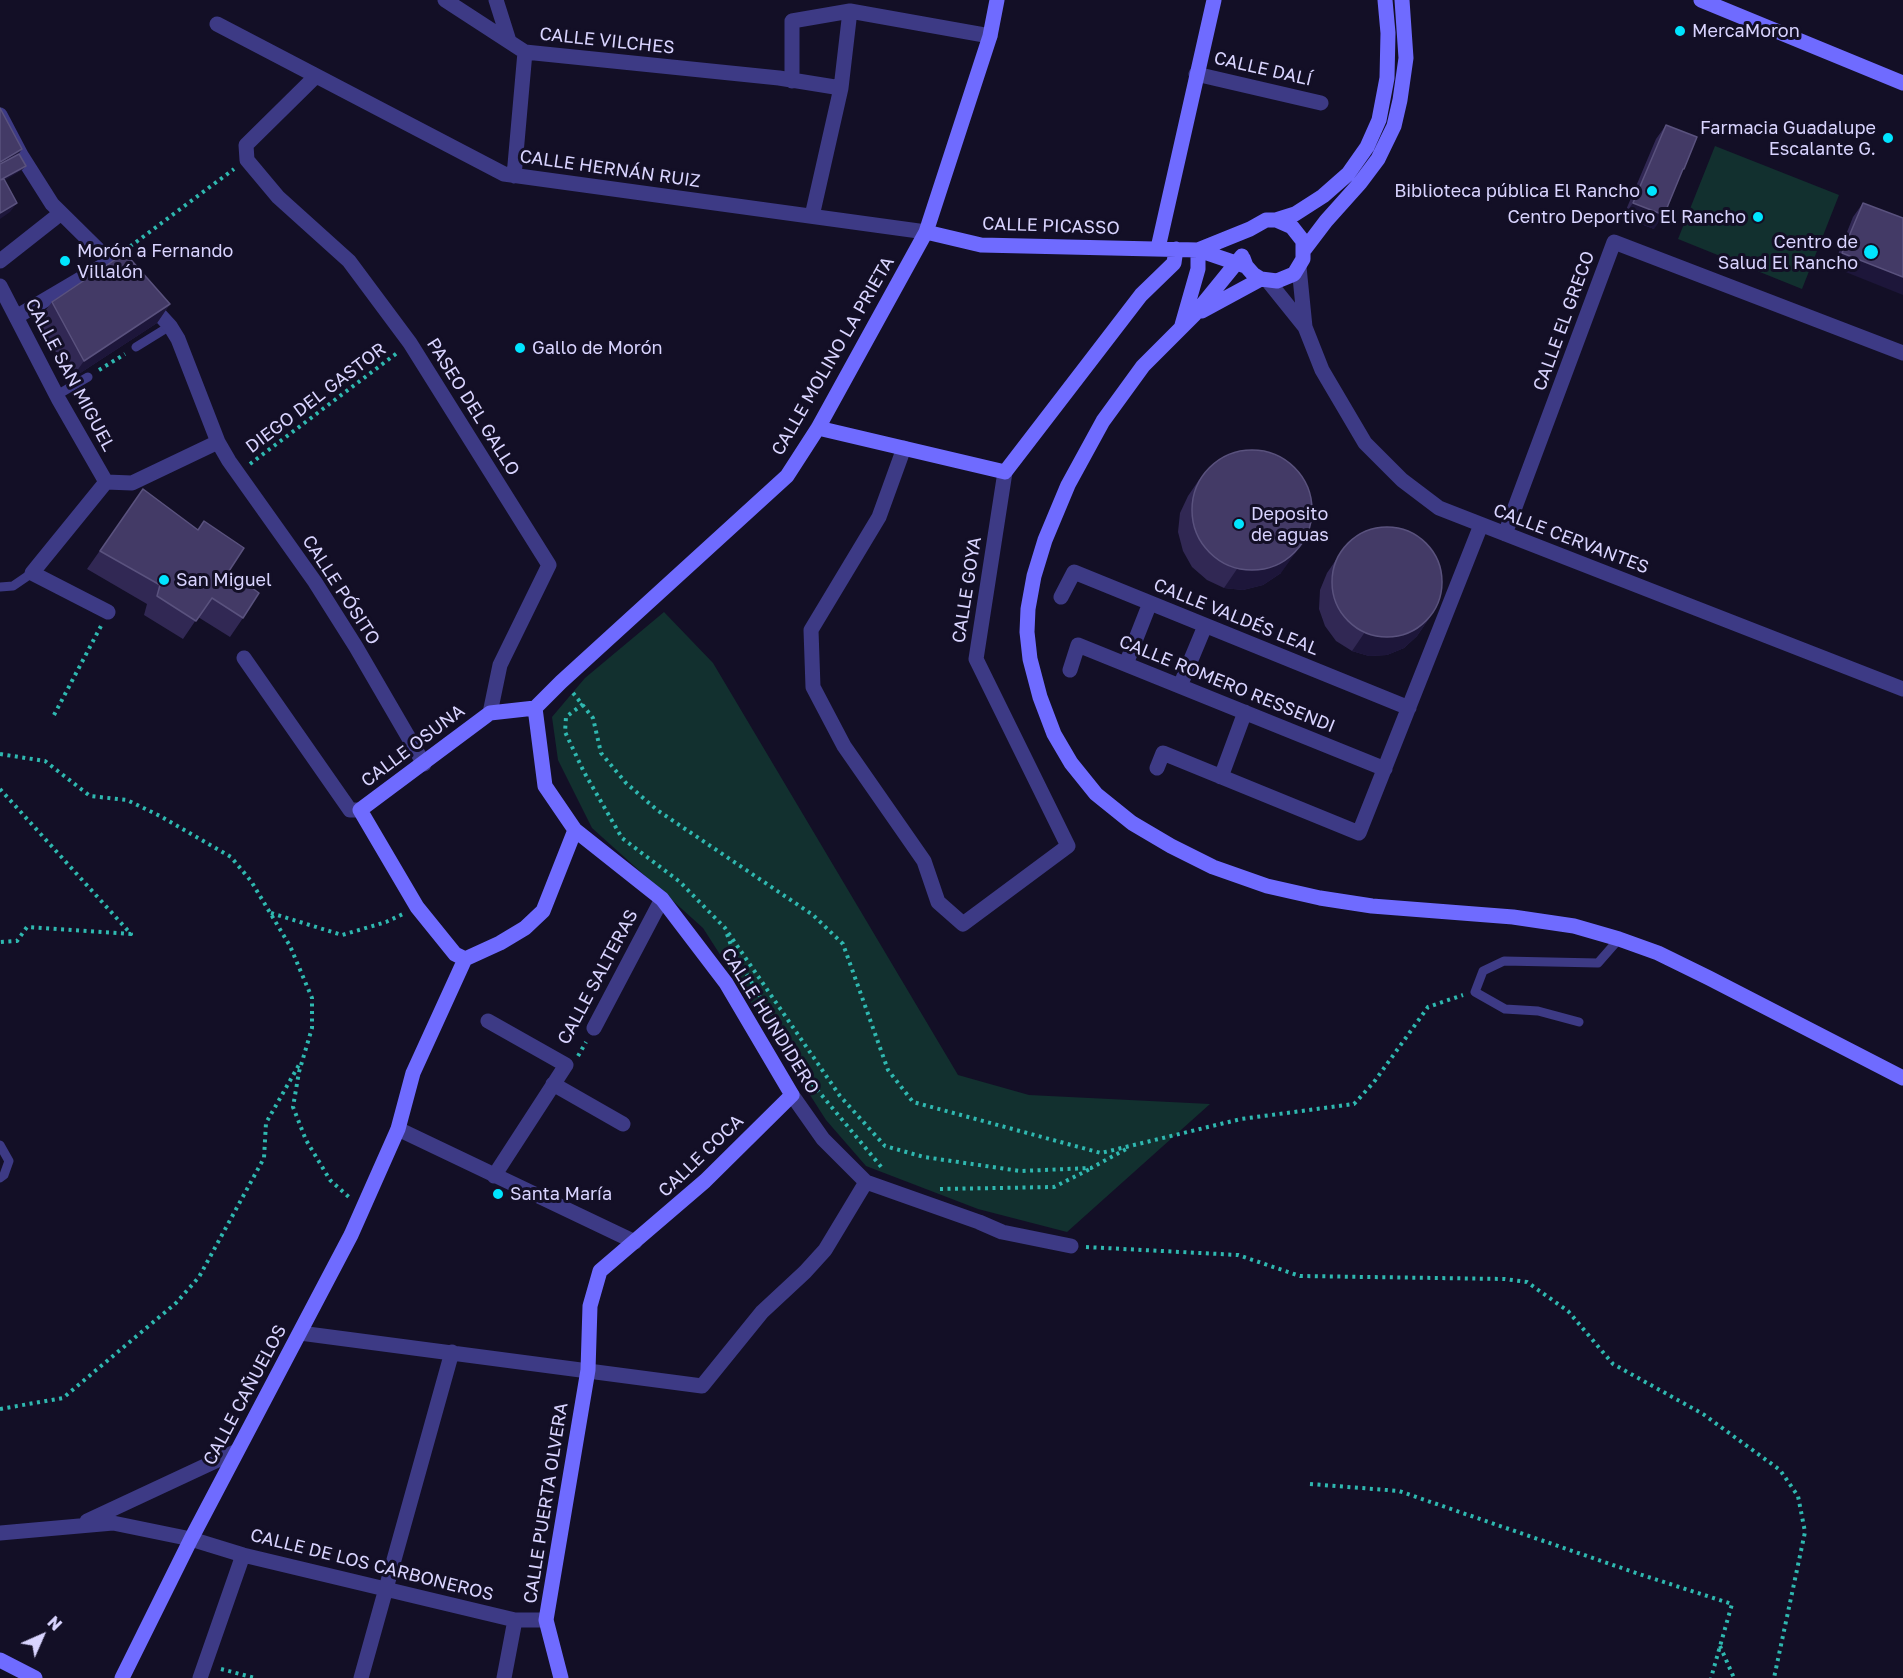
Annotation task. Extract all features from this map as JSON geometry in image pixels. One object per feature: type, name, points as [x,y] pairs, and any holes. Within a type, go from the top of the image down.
[{"type":"street","name":"CALLE VILCHES","points":[[445,0],[525,52],[841,88]]},
{"type":"street","points":[[496,0],[509,41]]},
{"type":"street","name":"CALLE MOLINO LA PRIETA","points":[[535,708],[787,476],[818,428],[926,232],[990,36],[997,0]]},
{"type":"street","points":[[1158,248],[1214,0]]},
{"type":"street","points":[[1276,220],[1295,214],[1323,196],[1348,174],[1367,147],[1379,120],[1387,78],[1388,33],[1385,0]]},
{"type":"street","points":[[1194,315],[1265,280],[1286,279],[1299,267],[1304,250],[1326,221],[1378,159],[1394,126],[1400,100],[1406,58],[1402,0]]},
{"type":"street","points":[[1701,0],[1903,83]]},
{"type":"street","points":[[786,80],[792,21],[850,11],[990,36]]},
{"type":"street","points":[[812,216],[841,88],[850,11]]},
{"type":"street","name":"CALLE HERNÁN RUIZ","points":[[217,24],[504,174],[926,232]]},
{"type":"street","points":[[514,176],[525,52]]},
{"type":"street","name":"CALLE DALÍ","points":[[1196,74],[1321,103]]},
{"type":"street","points":[[247,160],[246,145],[316,76]]},
{"type":"street","name":"CALLE PÓSITO","points":[[0,115],[27,165],[52,204],[111,261],[170,326],[178,339],[218,442],[321,591],[424,764]]},
{"type":"street","name":"PASEO DEL GALLO","points":[[247,160],[278,197],[349,261],[410,344],[549,565],[500,665],[490,713]]},
{"type":"street","points":[[0,261],[61,213]]},
{"type":"street","points":[[1198,249],[1250,230],[1266,220],[1276,220],[1285,222],[1299,233],[1304,250]]},
{"type":"street","points":[[1250,230],[1243,242],[1242,262],[1143,366],[1103,421],[1068,485],[1045,540],[1034,576],[1028,609],[1027,632],[1030,659],[1040,697],[1054,734],[1071,763],[1096,794],[1132,823],[1213,867],[1267,886],[1320,898],[1362,904],[1513,917],[1574,926],[1619,939],[1658,953],[1710,978],[1903,1078]]},
{"type":"street","name":"CALLE PICASSO","points":[[926,232],[981,245],[1198,249]]},
{"type":"street","name":"CALLE EL GRECO","points":[[1504,534],[1614,242],[1903,352]]},
{"type":"street","name":"CALLE GOYA","points":[[904,448],[879,517],[811,630],[813,687],[844,747],[924,861],[938,902],[963,924],[1068,846],[976,659],[1005,472],[1141,295],[1174,263],[1176,249]]},
{"type":"street","points":[[1198,249],[1242,262],[1252,274],[1265,280]]},
{"type":"street","points":[[1182,327],[1198,269],[1198,249]]},
{"type":"street","points":[[16,317],[111,261]]},
{"type":"street","name":"CALLE CERVANTES","points":[[1299,267],[1305,327],[1322,370],[1365,443],[1402,480],[1438,508],[1903,689]]},
{"type":"street","name":"CALLE CERVANTES","points":[[1265,280],[1305,327]]},
{"type":"street","name":"CALLE SAN MIGUEL","points":[[0,286],[4,302],[16,317],[106,482]]},
{"type":"street","points":[[818,428],[1005,472]]},
{"type":"street","points":[[108,612],[32,573],[106,482],[132,483],[218,442]]},
{"type":"street","points":[[1157,768],[1163,753],[1359,833],[1480,525]]},
{"type":"street","name":"CALLE VALDÉS LEAL","points":[[1061,597],[1074,572],[1409,708]]},
{"type":"street","points":[[1126,664],[1150,603]]},
{"type":"street","points":[[1180,686],[1205,626]]},
{"type":"street","name":"CALLE ROMERO RESSENDI","points":[[1071,670],[1078,645],[1385,769]]},
{"type":"street","points":[[244,658],[350,810],[360,810],[417,907],[455,954],[465,959],[500,943],[525,928],[543,911],[575,830]]},
{"type":"street","points":[[490,713],[535,708]]},
{"type":"street","name":"CALLE HUNDIDERO","points":[[535,708],[545,786],[575,830],[662,899],[726,983],[792,1095],[823,1138],[866,1182],[1002,1232],[1071,1246]]},
{"type":"street","points":[[1221,777],[1245,712]]},
{"type":"street","name":"CALLE OSUNA","points":[[360,810],[490,713]]},
{"type":"street","name":"CALLE SALTERAS","points":[[594,1028],[662,899]]},
{"type":"street","name":"CALLE CAÑUELOS","points":[[122,1678],[191,1539],[300,1333],[362,1209],[398,1129],[413,1073],[465,959]]},
{"type":"street","points":[[488,1021],[566,1065],[494,1176]]},
{"type":"street","points":[[553,1084],[623,1124]]},
{"type":"street","name":"CALLE COCA","points":[[588,1370],[590,1306],[600,1271],[705,1181],[792,1095]]},
{"type":"street","points":[[398,1129],[635,1242]]},
{"type":"street","points":[[300,1333],[702,1386],[762,1312],[825,1250],[866,1182]]},
{"type":"street","points":[[361,1678],[452,1352]]},
{"type":"street","name":"CALLE PUERTA OLVERA","points":[[561,1678],[546,1620],[588,1370]]},
{"type":"street","points":[[78,1525],[237,1451]]},
{"type":"street","name":"CALLE DE LOS CARBONEROS","points":[[0,1533],[113,1523],[191,1539],[243,1555],[386,1587],[515,1620],[546,1620]]},
{"type":"street","points":[[202,1672],[243,1555]]},
{"type":"street","points":[[504,1678],[515,1620]]},
{"type":"street","points":[[0,1660],[35,1678]]},
{"type":"lane","points":[[136,347],[170,326]]},
{"type":"lane","points":[[57,395],[87,377]]},
{"type":"lane","points":[[0,587],[13,586],[32,573]]},
{"type":"lane","points":[[1579,1022],[1538,1011],[1505,1009],[1475,992],[1483,971],[1504,961],[1598,963],[1619,939]]},
{"type":"lane","points":[[0,1144],[9,1161],[0,1179]]},
{"type":"path","points":[[111,261],[247,160]]},
{"type":"path","name":"DIEGO DEL GASTOR","points":[[238,474],[410,344]]},
{"type":"path","points":[[87,377],[136,347]]},
{"type":"path","points":[[54,715],[108,612]]},
{"type":"path","points":[[561,682],[583,704],[593,718],[601,753],[626,783],[657,810],[813,915],[843,944],[888,1070],[913,1102],[1101,1153],[1241,1119],[1354,1104],[1374,1083],[1428,1007],[1475,992]]},
{"type":"path","points":[[583,704],[566,717],[565,732],[584,772],[622,838],[680,882],[724,928],[840,1096],[885,1146],[924,1157],[1020,1171],[1091,1168]]},
{"type":"path","points":[[0,754],[45,761],[90,795],[127,800],[231,857],[251,881],[290,946],[312,998],[312,1028],[299,1072],[293,1107],[306,1140],[330,1180],[362,1209]]},
{"type":"path","points":[[0,789],[131,934],[27,927],[17,941],[0,942]]},
{"type":"path","points":[[269,912],[342,935],[386,922],[417,907]]},
{"type":"path","points":[[724,928],[733,951],[810,1081],[883,1169],[901,1195]]},
{"type":"path","name":"CALLE SALTERAS","points":[[566,1065],[571,1068],[594,1028]]},
{"type":"path","points":[[0,1409],[63,1398],[176,1303],[199,1276],[264,1158],[266,1123],[305,1054]]},
{"type":"path","points":[[937,1189],[1054,1186],[1134,1145]]},
{"type":"path","points":[[1071,1246],[1238,1255],[1300,1276],[1505,1279],[1527,1282],[1568,1311],[1613,1364],[1703,1414],[1780,1470],[1798,1496],[1805,1533],[1774,1678]]},
{"type":"path","points":[[1310,1484],[1399,1491],[1732,1604],[1711,1678]]},
{"type":"path","points":[[1720,1645],[1734,1678]]},
{"type":"path","points":[[202,1672],[255,1678]]},
{"type":"green space","name":"Centro Deportivo El Rancho","points":[[1715,146],[1839,195],[1802,289],[1678,239]]},
{"type":"green space","points":[[664,612],[713,663],[958,1075],[1029,1095],[1210,1104],[1067,1232],[978,1209],[866,1166],[826,1120],[703,928],[592,828],[558,760],[552,717],[585,678]]},
{"type":"building","points":[[0,108],[22,149],[0,162]]},
{"type":"building","name":"Biblioteca pública El Rancho","points":[[1666,125],[1697,137],[1664,215],[1633,203]]},
{"type":"building","points":[[19,154],[26,166],[0,180],[0,164]]},
{"type":"building","points":[[4,179],[17,203],[0,213],[0,180]]},
{"type":"building","name":"Centro de Salud El Rancho","points":[[1863,203],[1903,218],[1903,277],[1842,253]]},
{"type":"building","points":[[125,253],[170,304],[84,361],[52,302]]},
{"type":"building","name":"Deposito de aguas","points":[[1252,450],[1275,455],[1294,468],[1307,487],[1312,510],[1307,533],[1294,552],[1275,565],[1252,570],[1229,565],[1210,552],[1197,533],[1192,510],[1197,487],[1210,468],[1229,455]]},
{"type":"building","name":"San Miguel","points":[[143,489],[198,530],[204,521],[244,548],[229,571],[259,593],[243,618],[212,598],[196,621],[157,596],[160,585],[100,551]]},
{"type":"building","name":"Deposito de aguas","points":[[1387,527],[1408,532],[1426,543],[1437,561],[1442,582],[1437,603],[1426,621],[1408,632],[1387,637],[1366,632],[1348,621],[1337,603],[1332,582],[1337,561],[1348,543],[1366,532]]},
{"type":"place","name":"MercaMoron","points":[[1680,31]]},
{"type":"place","name":"Farmacia Guadalupe Escalante G.","points":[[1888,138]]},
{"type":"place","name":"Biblioteca pública El Rancho","points":[[1652,191]]},
{"type":"place","name":"Centro Deportivo El Rancho","points":[[1758,217]]},
{"type":"place","name":"Centro de Salud El Rancho","points":[[1871,252]]},
{"type":"place","name":"Morón a Fernando Villalón","points":[[65,261]]},
{"type":"place","name":"Gallo de Morón","points":[[520,348]]},
{"type":"place","name":"Deposito de aguas","points":[[1239,524]]},
{"type":"place","name":"San Miguel","points":[[164,580]]},
{"type":"place","name":"Santa María","points":[[498,1194]]}]
